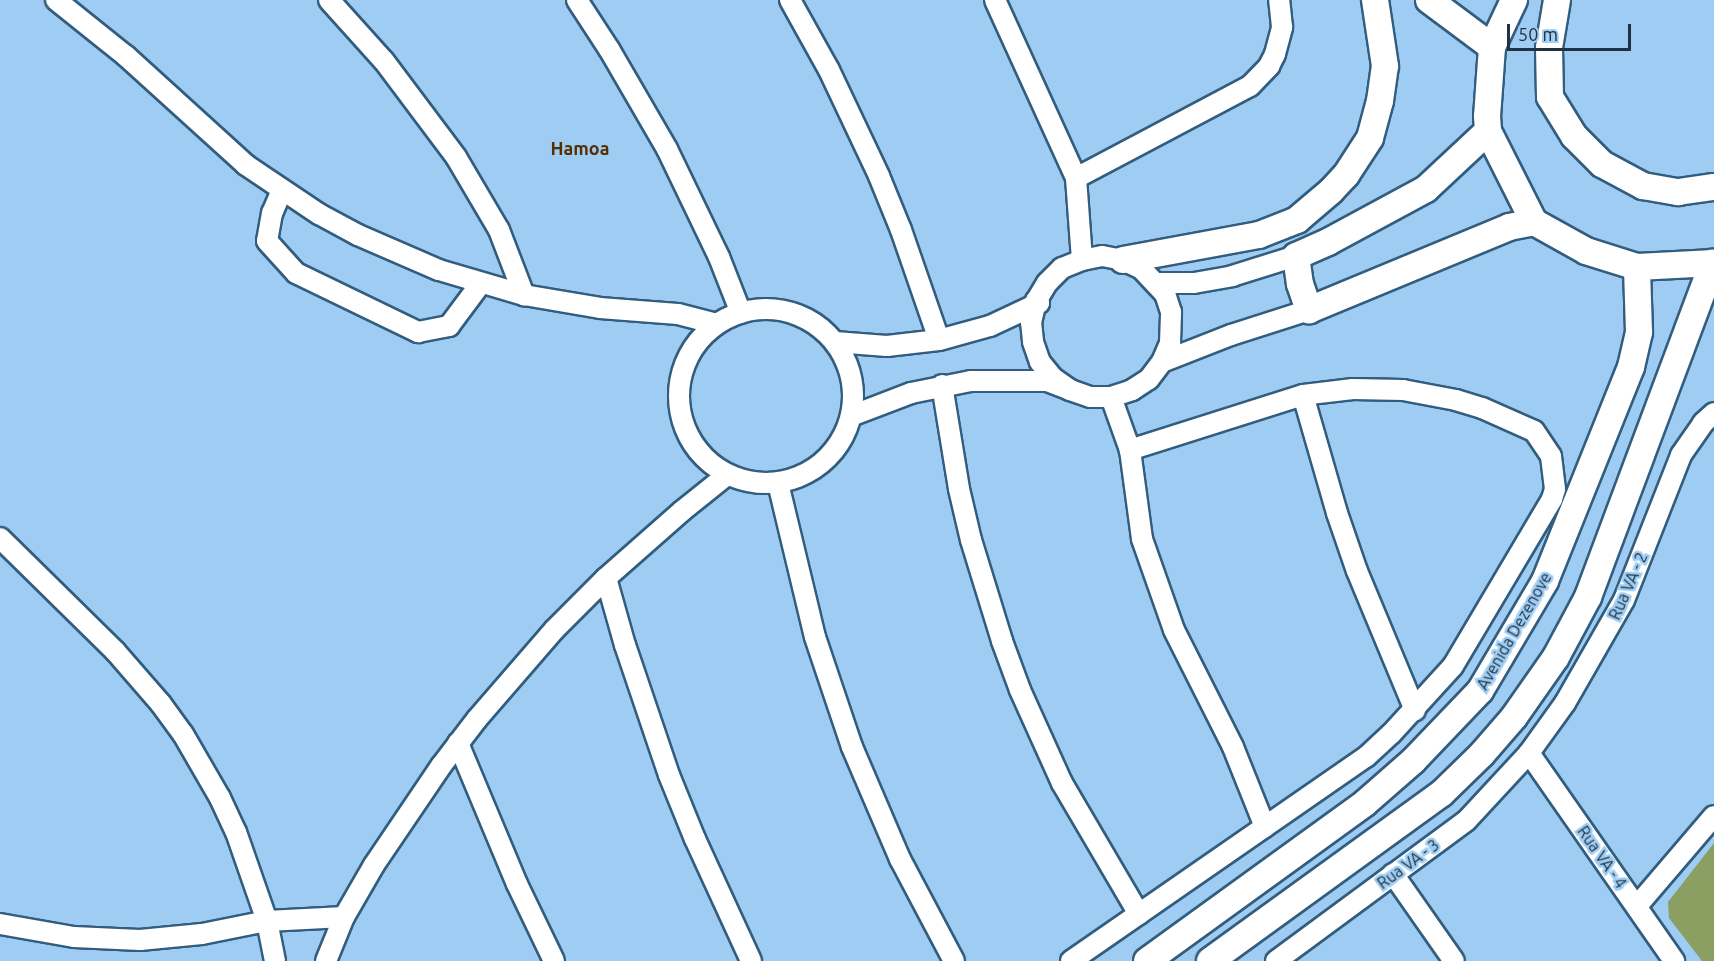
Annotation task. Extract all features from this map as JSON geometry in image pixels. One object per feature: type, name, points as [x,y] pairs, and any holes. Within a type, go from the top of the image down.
[{"type":"street","points":[[56,0],[134,62],[246,165],[319,214],[398,253],[482,283],[524,295],[600,308],[678,314],[717,324]]},
{"type":"street","points":[[329,0],[384,61],[456,157],[499,230],[524,295]]},
{"type":"street","points":[[577,0],[609,48],[667,148],[719,257],[741,313]]},
{"type":"street","points":[[790,0],[829,70],[879,176],[905,241],[939,340]]},
{"type":"street","points":[[995,0],[1076,178],[1082,260]]},
{"type":"street","points":[[1076,178],[1250,86],[1275,54],[1282,27],[1279,0]]},
{"type":"street","points":[[1123,260],[1259,235],[1297,220],[1331,191],[1346,175],[1370,138],[1380,101],[1385,66],[1375,0]]},
{"type":"street","points":[[1429,0],[1492,47]]},
{"type":"street","points":[[1210,961],[1440,794],[1482,754],[1514,717],[1556,657],[1588,597],[1714,263],[1637,267],[1586,251],[1534,222],[1488,131],[1488,77],[1492,47],[1514,0]]},
{"type":"street","points":[[1557,0],[1549,48],[1550,97],[1574,136],[1602,164],[1643,186],[1678,192],[1714,188]]},
{"type":"street","points":[[1157,283],[1194,284],[1232,276],[1296,256],[1362,225],[1426,189],[1488,131]]},
{"type":"street","points":[[282,190],[272,213],[267,241],[296,273],[418,332],[449,327],[482,283]]},
{"type":"street","points":[[1162,362],[1232,335],[1309,310],[1509,227],[1534,222]]},
{"type":"street","points":[[851,416],[910,393],[942,385],[999,379],[1047,381],[1070,390],[1090,396],[1111,397],[1132,390],[1149,379],[1162,362],[1170,343],[1171,312],[1165,294],[1142,269],[1123,260],[1102,256],[1082,260],[1062,268],[1047,283],[1036,301],[1031,321],[1033,342],[1040,362],[1053,378],[1070,390]]},
{"type":"street","points":[[1296,256],[1300,284],[1309,310]]},
{"type":"street","name":"Avenida Dezenove","points":[[1147,961],[1365,803],[1413,761],[1480,690],[1545,581],[1631,368],[1639,332],[1637,267]]},
{"type":"street","points":[[835,342],[887,346],[939,340],[990,326],[1039,303],[1036,301]]},
{"type":"street","points":[[766,309],[792,313],[816,324],[835,342],[847,364],[853,390],[851,416],[841,440],[825,460],[803,475],[778,483],[752,483],[727,475],[706,460],[690,440],[680,416],[679,390],[685,364],[698,342],[717,324],[741,313],[766,309]]},
{"type":"street","points":[[942,385],[969,530],[1002,641],[1020,690],[1062,783],[1138,914]]},
{"type":"street","points":[[1071,961],[1366,757],[1415,710],[1454,666],[1552,499],[1555,477],[1551,456],[1534,431],[1491,411],[1456,400],[1411,391],[1378,389],[1303,395],[1130,450]]},
{"type":"street","points":[[1303,395],[1319,454],[1357,571],[1415,710]]},
{"type":"street","points":[[1111,397],[1130,450],[1142,539],[1174,630],[1233,747],[1265,827]]},
{"type":"street","name":"Rua VA - 2","points":[[1529,753],[1564,703],[1624,600],[1682,455],[1703,423],[1714,413]]},
{"type":"street","points":[[326,961],[344,916],[406,815],[458,743],[515,673],[606,578],[727,475]]},
{"type":"street","points":[[778,483],[815,637],[852,747],[900,859],[954,961]]},
{"type":"street","points":[[0,538],[115,651],[161,704],[183,734],[220,798],[236,832],[267,921],[275,961]]},
{"type":"street","points":[[606,578],[625,645],[669,775],[708,871],[751,961]]},
{"type":"street","points":[[458,743],[548,958]]},
{"type":"street","name":"Rua VA - 3","points":[[1276,961],[1467,820],[1529,753]]},
{"type":"street","name":"Rua VA - 4","points":[[1529,753],[1674,961]]},
{"type":"street","points":[[1636,906],[1714,816]]},
{"type":"street","points":[[1393,874],[1454,961]]},
{"type":"street","points":[[0,924],[74,937],[140,940],[202,934],[267,921],[344,916]]},
{"type":"green space","points":[[1714,843],[1714,961],[1702,961],[1669,918],[1668,902]]},
{"type":"district","name":"Hamoa","points":[[580,148]]}]
